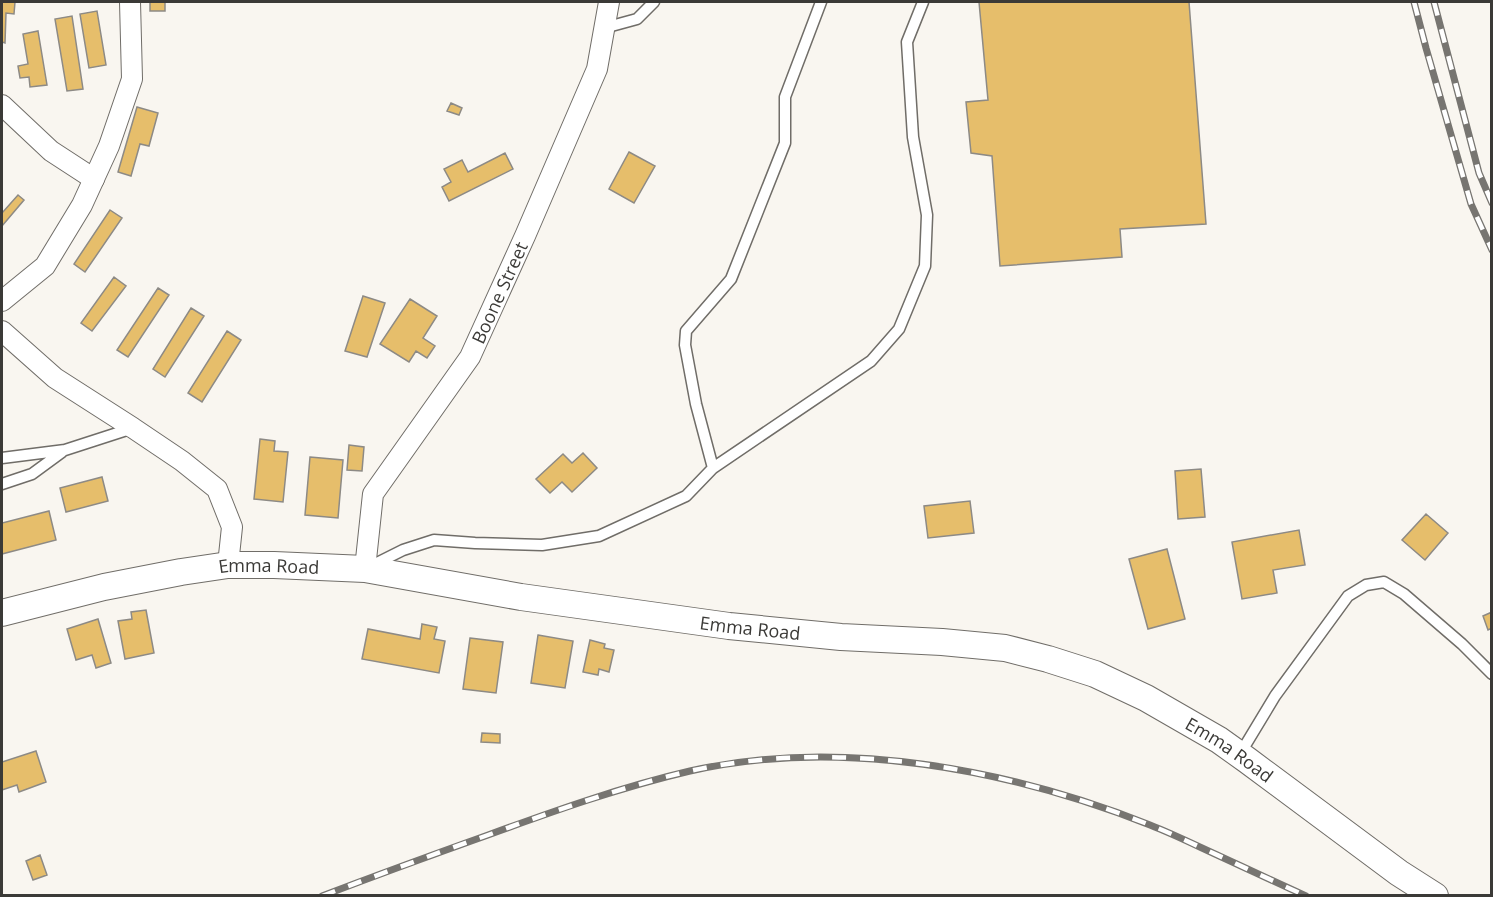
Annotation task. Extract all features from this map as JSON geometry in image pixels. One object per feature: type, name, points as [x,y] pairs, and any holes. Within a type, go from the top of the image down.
[{"type":"street","points":[[2,301],[45,266],[82,205],[109,146],[132,79],[130,2]]},
{"type":"street","name":"Boone Street","points":[[365,569],[373,494],[470,357],[597,69],[609,2]]},
{"type":"street","points":[[2,105],[51,151],[94,179]]},
{"type":"street","points":[[2,331],[55,378],[182,461],[217,489],[232,527],[228,565]]},
{"type":"street","name":"Emma Road","points":[[2,613],[104,587],[181,572],[228,565],[274,565],[365,569],[521,597],[729,626],[841,637],[1005,648],[1095,674],[1146,698],[1219,740],[1400,873],[1435,896]]},
{"type":"lane","points":[[604,28],[637,19],[654,2]]},
{"type":"lane","points":[[713,468],[696,404],[685,345],[686,331],[731,279],[785,143],[785,97],[821,2]]},
{"type":"lane","points":[[365,569],[403,550],[434,540],[542,545],[599,536],[686,496],[713,468],[871,361],[899,329],[925,266],[927,215],[913,137],[907,42],[923,2]]},
{"type":"lane","points":[[2,458],[65,450],[133,428]]},
{"type":"lane","points":[[2,484],[32,474],[65,450]]},
{"type":"lane","points":[[1240,755],[1275,696],[1348,596],[1366,585],[1384,582],[1404,594],[1462,644],[1491,674]]},
{"type":"building","points":[[2,2],[15,2],[14,14],[6,13],[5,43],[2,42]]},
{"type":"building","points":[[150,2],[165,2],[165,11],[150,11]]},
{"type":"building","points":[[979,2],[1189,2],[1206,224],[1120,229],[1122,257],[1000,266],[992,156],[971,153],[966,102],[988,100]]},
{"type":"building","points":[[97,11],[106,65],[89,68],[80,14]]},
{"type":"building","points":[[72,16],[83,89],[67,91],[55,19]]},
{"type":"building","points":[[38,31],[47,85],[30,87],[29,77],[20,78],[18,66],[28,64],[23,34]]},
{"type":"building","points":[[451,103],[462,108],[459,115],[447,111]]},
{"type":"building","points":[[137,107],[158,113],[149,146],[140,144],[131,176],[118,172]]},
{"type":"building","points":[[629,152],[655,166],[634,203],[609,189]]},
{"type":"building","points":[[505,153],[513,169],[449,201],[442,187],[451,182],[444,169],[462,160],[468,172]]},
{"type":"building","points":[[18,195],[24,200],[2,226],[2,213]]},
{"type":"building","points":[[110,210],[122,218],[85,272],[74,264]]},
{"type":"building","points":[[114,277],[126,286],[92,331],[81,323]]},
{"type":"building","points":[[158,288],[169,295],[128,357],[117,350]]},
{"type":"building","points":[[363,296],[385,303],[367,357],[345,351]]},
{"type":"building","points":[[410,299],[437,316],[423,338],[435,346],[427,358],[416,351],[409,362],[380,344]]},
{"type":"building","points":[[191,308],[204,316],[165,377],[153,369]]},
{"type":"building","points":[[227,331],[241,340],[202,402],[188,393]]},
{"type":"building","points":[[260,439],[275,441],[274,451],[288,452],[283,502],[254,499]]},
{"type":"building","points":[[349,445],[364,447],[362,471],[347,470]]},
{"type":"building","points":[[583,453],[597,468],[572,492],[562,482],[550,493],[536,479],[563,454],[572,463]]},
{"type":"building","points":[[310,457],[343,460],[338,518],[305,515]]},
{"type":"building","points":[[1201,469],[1205,517],[1178,519],[1175,471]]},
{"type":"building","points":[[102,477],[108,501],[66,512],[60,488]]},
{"type":"building","points":[[970,501],[974,533],[928,538],[924,506]]},
{"type":"building","points":[[49,511],[56,540],[2,554],[2,523]]},
{"type":"building","points":[[1426,514],[1448,533],[1425,560],[1402,540]]},
{"type":"building","points":[[1299,530],[1305,565],[1273,570],[1277,593],[1242,599],[1232,542]]},
{"type":"building","points":[[1167,549],[1185,619],[1148,629],[1129,559]]},
{"type":"building","points":[[146,610],[154,653],[125,659],[118,621],[132,619],[131,612]]},
{"type":"building","points":[[1492,612],[1492,628],[1488,630],[1483,616]]},
{"type":"building","points":[[98,619],[111,663],[96,668],[92,655],[76,660],[67,629]]},
{"type":"building","points":[[422,624],[437,627],[434,639],[445,641],[439,673],[362,659],[368,629],[420,639]]},
{"type":"building","points":[[538,635],[573,641],[565,688],[531,683]]},
{"type":"building","points":[[470,638],[503,642],[496,693],[463,689]]},
{"type":"building","points":[[590,640],[605,644],[604,648],[614,650],[609,672],[599,669],[598,675],[583,672]]},
{"type":"building","points":[[482,733],[500,734],[500,743],[481,742]]},
{"type":"building","points":[[36,751],[46,782],[19,792],[17,785],[2,790],[2,762]]},
{"type":"building","points":[[40,855],[47,875],[33,880],[26,861]]},
{"type":"railway","points":[[1414,2],[1471,204],[1492,250]]},
{"type":"railway","points":[[1434,2],[1479,173],[1492,203]]},
{"type":"railway","points":[[322,896],[538,817],[639,784],[690,771],[747,761],[805,757],[864,758],[923,764],[982,774],[1040,788],[1096,805],[1157,828],[1306,896]]}]
